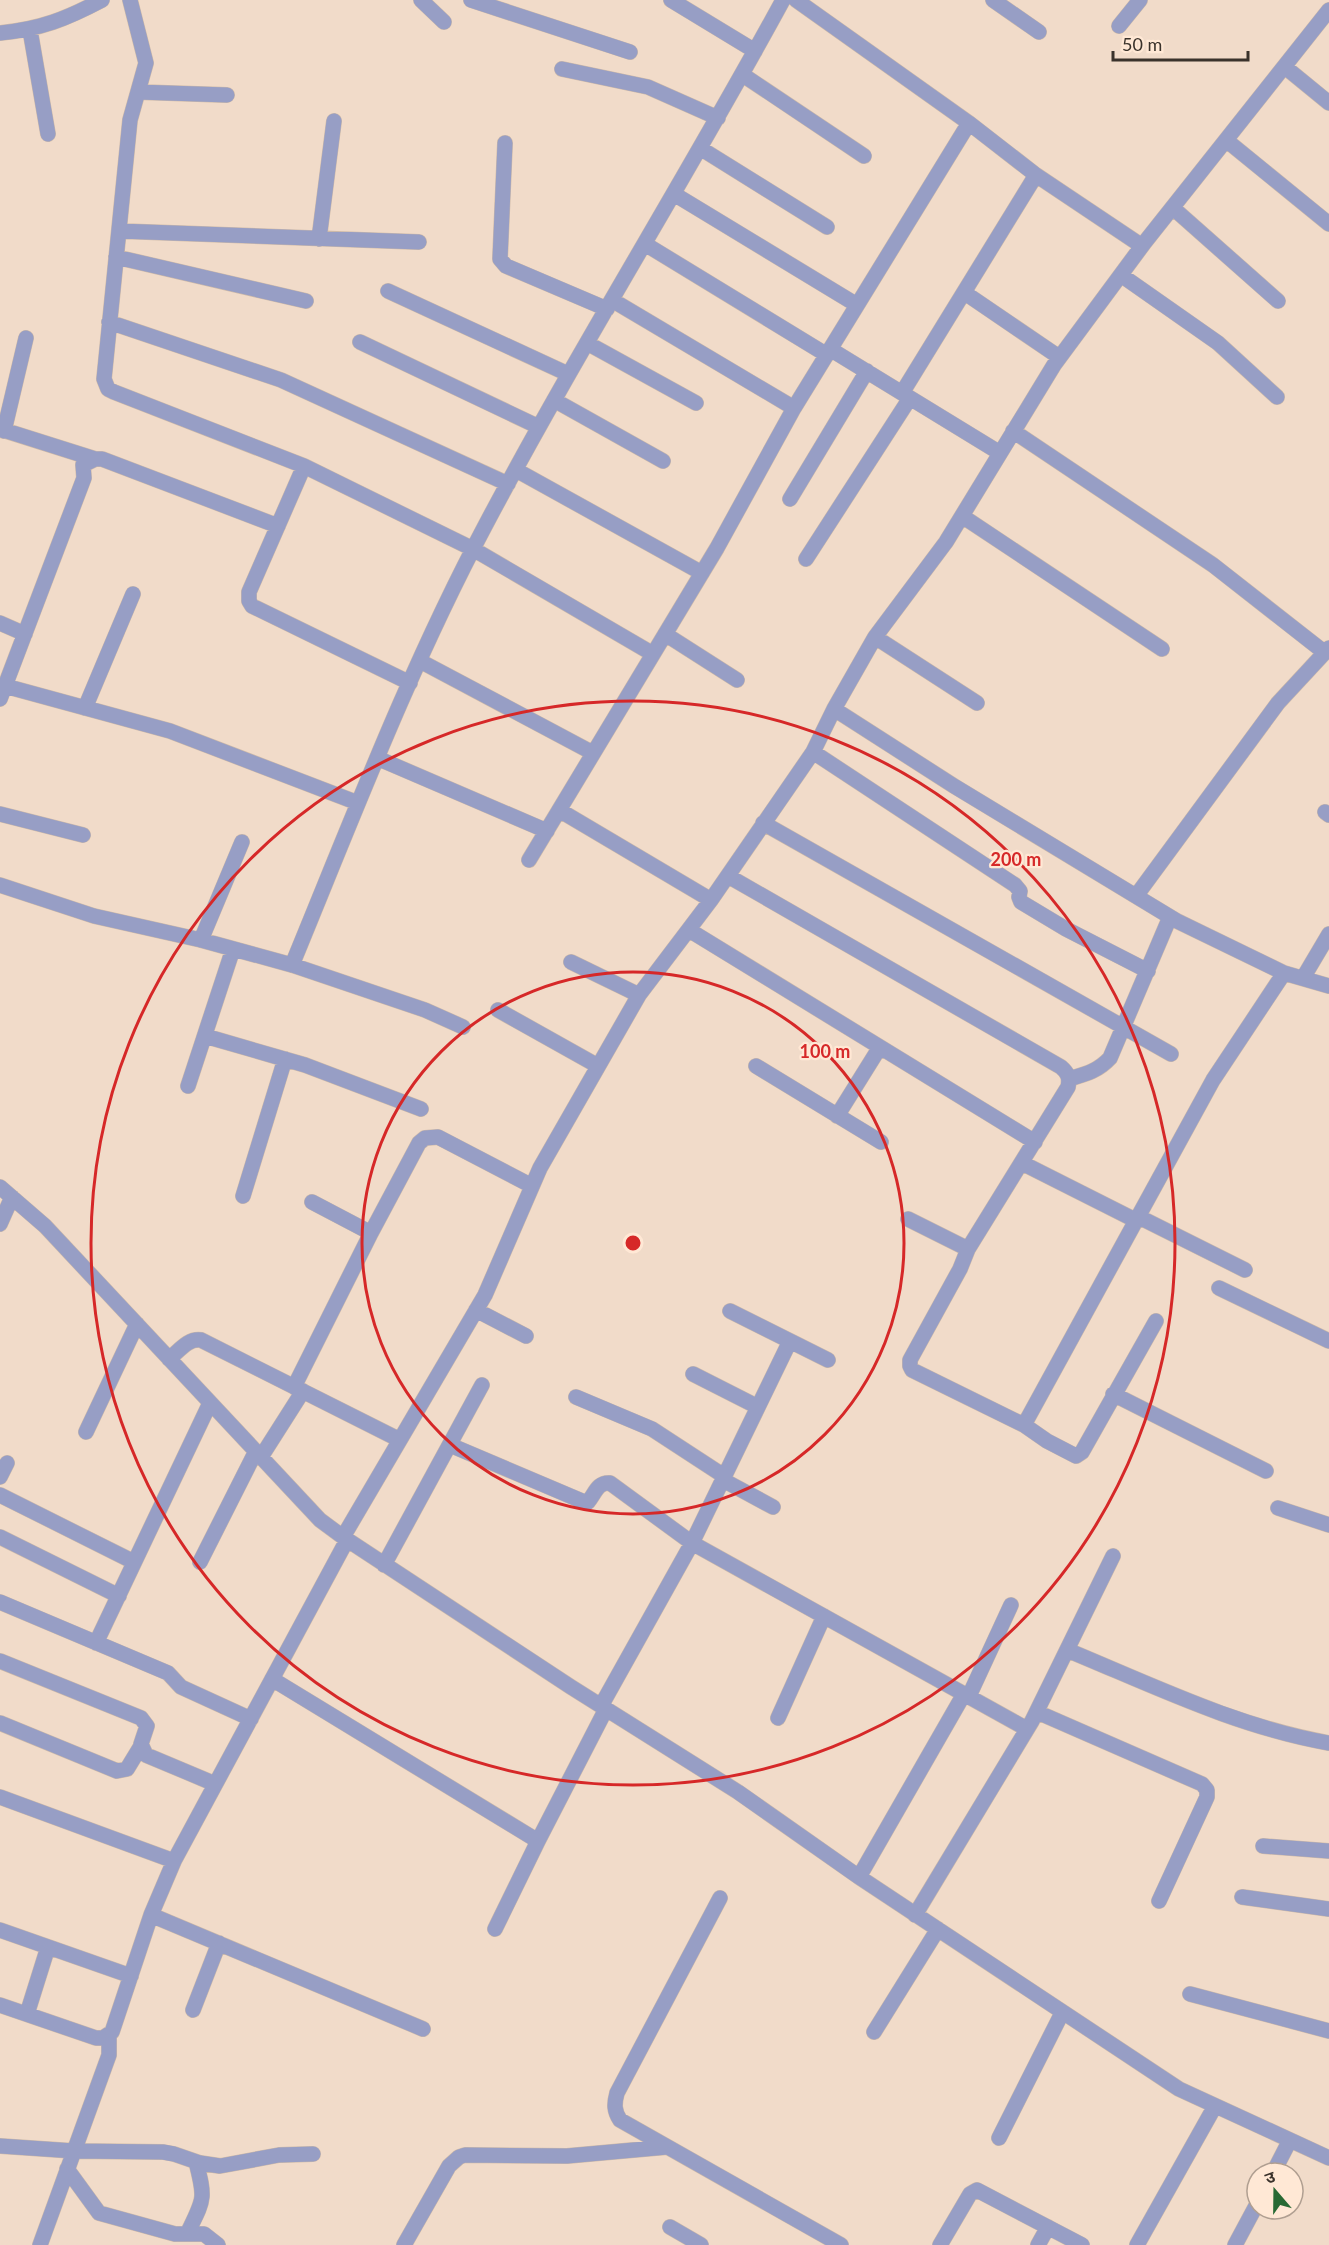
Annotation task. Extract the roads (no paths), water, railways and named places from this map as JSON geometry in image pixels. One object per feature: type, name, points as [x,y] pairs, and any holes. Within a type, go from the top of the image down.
[{"type":"street","points":[[0,33],[30,30],[70,18],[102,0]]},
{"type":"street","points":[[130,0],[146,63],[130,120],[104,379],[108,388],[304,466],[473,549],[653,654]]},
{"type":"street","points":[[421,0],[444,22]]},
{"type":"street","points":[[471,0],[630,52]]},
{"type":"street","points":[[671,0],[755,51]]},
{"type":"street","points":[[292,965],[377,758],[473,549],[568,374],[743,75],[783,0]]},
{"type":"street","points":[[796,0],[969,123],[1036,175],[1142,246]]},
{"type":"street","points":[[993,0],[1039,32]]},
{"type":"street","points":[[1119,27],[1140,0]]},
{"type":"street","points":[[40,2245],[109,2055],[109,2036],[151,1915],[174,1861],[345,1539],[484,1295],[540,1168],[598,1066],[639,995],[711,900],[813,752],[834,709],[875,637],[946,542],[1059,357],[1142,246],[1328,12]]},
{"type":"street","points":[[30,30],[48,134]]},
{"type":"street","points":[[1285,66],[1329,103]]},
{"type":"street","points":[[562,69],[648,87],[718,118]]},
{"type":"street","points":[[743,75],[864,156]]},
{"type":"street","points":[[138,92],[227,95]]},
{"type":"street","points":[[318,239],[334,121]]},
{"type":"street","points":[[528,860],[702,573],[794,408],[969,123]]},
{"type":"street","points":[[1226,140],[1329,224]]},
{"type":"street","points":[[505,143],[500,259],[506,266],[610,304],[794,408]]},
{"type":"street","points":[[700,148],[827,227]]},
{"type":"street","points":[[806,560],[1036,175]]},
{"type":"street","points":[[674,194],[857,305]]},
{"type":"street","points":[[1173,208],[1278,301]]},
{"type":"street","points":[[118,231],[420,242]]},
{"type":"street","points":[[645,244],[828,352],[867,372],[1000,453]]},
{"type":"street","points":[[116,257],[306,301]]},
{"type":"street","points":[[1121,274],[1218,344],[1277,397]]},
{"type":"street","points":[[388,291],[568,374]]},
{"type":"street","points":[[965,293],[1059,357]]},
{"type":"street","points":[[109,322],[281,380],[512,477],[702,573]]},
{"type":"street","points":[[26,338],[2,430],[95,459],[102,459],[278,526]]},
{"type":"street","points":[[360,342],[539,427]]},
{"type":"street","points":[[587,343],[696,402]]},
{"type":"street","points":[[790,499],[867,372]]},
{"type":"street","points":[[554,400],[663,461]]},
{"type":"street","points":[[1013,431],[1213,565],[1327,650],[1278,703],[1136,896]]},
{"type":"street","points":[[95,459],[83,465],[84,478],[2,692],[85,708],[188,737],[358,803]]},
{"type":"street","points":[[304,466],[249,592],[249,601],[252,606],[410,683]]},
{"type":"street","points":[[962,516],[1162,649]]},
{"type":"street","points":[[85,708],[133,594]]},
{"type":"street","points":[[0,623],[25,634]]},
{"type":"street","points":[[665,634],[737,680]]},
{"type":"street","points":[[875,637],[977,703]]},
{"type":"street","points":[[420,661],[593,753]]},
{"type":"street","points":[[834,709],[954,786],[1170,917],[1284,973],[1329,986]]},
{"type":"street","points":[[813,752],[1015,885],[1020,891],[1021,902],[1066,929],[1148,971]]},
{"type":"street","points":[[377,758],[547,831]]},
{"type":"street","points":[[559,810],[711,900]]},
{"type":"street","points":[[0,814],[83,835]]},
{"type":"street","points":[[763,824],[1171,1054]]},
{"type":"street","points":[[201,940],[242,842]]},
{"type":"street","points":[[728,876],[1061,1067],[1069,1079],[1068,1087],[968,1249],[960,1269],[910,1360],[912,1370],[1024,1425],[1047,1441],[1076,1456],[1079,1455],[1156,1321]]},
{"type":"street","points":[[0,885],[94,916],[201,940],[292,965],[414,1006],[463,1026]]},
{"type":"street","points":[[1069,1079],[1092,1072],[1110,1058],[1170,917]]},
{"type":"street","points":[[689,930],[1035,1142]]},
{"type":"street","points":[[1303,978],[1329,934]]},
{"type":"street","points":[[188,1086],[233,949]]},
{"type":"street","points":[[571,962],[639,995]]},
{"type":"street","points":[[1024,1425],[1213,1080],[1284,973]]},
{"type":"street","points":[[498,1010],[598,1066]]},
{"type":"street","points":[[205,1036],[285,1059],[421,1109]]},
{"type":"street","points":[[837,1116],[880,1047]]},
{"type":"street","points":[[243,1196],[285,1059]]},
{"type":"street","points":[[756,1066],[881,1142]]},
{"type":"street","points":[[200,1562],[258,1454],[299,1389],[371,1233],[419,1143],[431,1136],[438,1137],[532,1186]]},
{"type":"street","points":[[1022,1163],[1245,1270]]},
{"type":"street","points":[[0,1224],[6,1192]]},
{"type":"street","points":[[6,1192],[45,1226],[320,1520],[345,1539],[604,1708],[738,1792],[915,1915],[1179,2089],[1329,2158]]},
{"type":"street","points":[[312,1202],[371,1233]]},
{"type":"street","points":[[908,1219],[968,1249]]},
{"type":"street","points":[[1219,1288],[1329,1341]]},
{"type":"street","points":[[476,1310],[526,1336]]},
{"type":"street","points":[[730,1311],[828,1360]]},
{"type":"street","points":[[86,1432],[137,1324]]},
{"type":"street","points":[[169,1359],[189,1342],[195,1339],[201,1340],[400,1440]]},
{"type":"street","points":[[495,1929],[604,1708],[692,1543],[790,1341]]},
{"type":"street","points":[[693,1374],[758,1407]]},
{"type":"street","points":[[384,1565],[482,1385]]},
{"type":"street","points":[[1113,1394],[1266,1471]]},
{"type":"street","points":[[576,1397],[651,1429],[724,1478],[774,1507]]},
{"type":"street","points":[[96,1642],[210,1403]]},
{"type":"street","points":[[450,1446],[582,1502],[588,1502],[598,1487],[610,1483],[692,1543],[1027,1729]]},
{"type":"street","points":[[0,1495],[134,1562]]},
{"type":"street","points":[[1278,1508],[1329,1525]]},
{"type":"street","points":[[0,1537],[118,1596]]},
{"type":"street","points":[[915,1915],[1037,1712],[1113,1556]]},
{"type":"street","points":[[0,1602],[168,1673],[181,1687],[250,1719]]},
{"type":"street","points":[[859,1877],[967,1695],[1011,1605]]},
{"type":"street","points":[[778,1718],[824,1616]]},
{"type":"street","points":[[1067,1650],[1248,1724],[1290,1737],[1329,1743]]},
{"type":"street","points":[[0,1661],[141,1718],[147,1726],[141,1746],[127,1769],[117,1771],[0,1723]]},
{"type":"street","points":[[272,1679],[538,1841]]},
{"type":"street","points":[[1037,1712],[1202,1784],[1207,1790],[1207,1797],[1159,1901]]},
{"type":"street","points":[[141,1746],[146,1755],[216,1784]]},
{"type":"street","points":[[0,1797],[174,1861]]},
{"type":"street","points":[[1263,1846],[1329,1851]]},
{"type":"street","points":[[1242,1897],[1329,1909]]},
{"type":"street","points":[[720,1898],[617,2093],[614,2104],[615,2113],[620,2120],[841,2245]]},
{"type":"street","points":[[151,1915],[423,2029]]},
{"type":"street","points":[[874,2032],[938,1929]]},
{"type":"street","points":[[0,1930],[131,1976]]},
{"type":"street","points":[[193,2010],[219,1943]]},
{"type":"street","points":[[27,2014],[48,1947]]},
{"type":"street","points":[[1190,1994],[1329,2031]]},
{"type":"street","points":[[0,2005],[96,2038],[109,2036]]},
{"type":"street","points":[[999,2138],[1062,2013]]},
{"type":"street","points":[[1137,2245],[1215,2106]]},
{"type":"street","points":[[1279,2161],[1290,2140]]},
{"type":"street","points":[[0,2146],[74,2151],[163,2152],[196,2162],[220,2166],[279,2155],[313,2154]]},
{"type":"street","points":[[404,2245],[449,2166],[459,2157],[465,2155],[567,2157],[668,2147]]},
{"type":"street","points":[[187,2234],[203,2202],[203,2187],[196,2162]]},
{"type":"street","points":[[67,2169],[99,2213],[175,2234],[204,2234],[218,2245]]},
{"type":"street","points":[[940,2245],[970,2194],[977,2190],[1082,2245]]},
{"type":"street","points":[[1235,2245],[1248,2221]]},
{"type":"street","points":[[670,2227],[700,2245]]},
{"type":"street","points":[[1038,2245],[1048,2228]]}]
